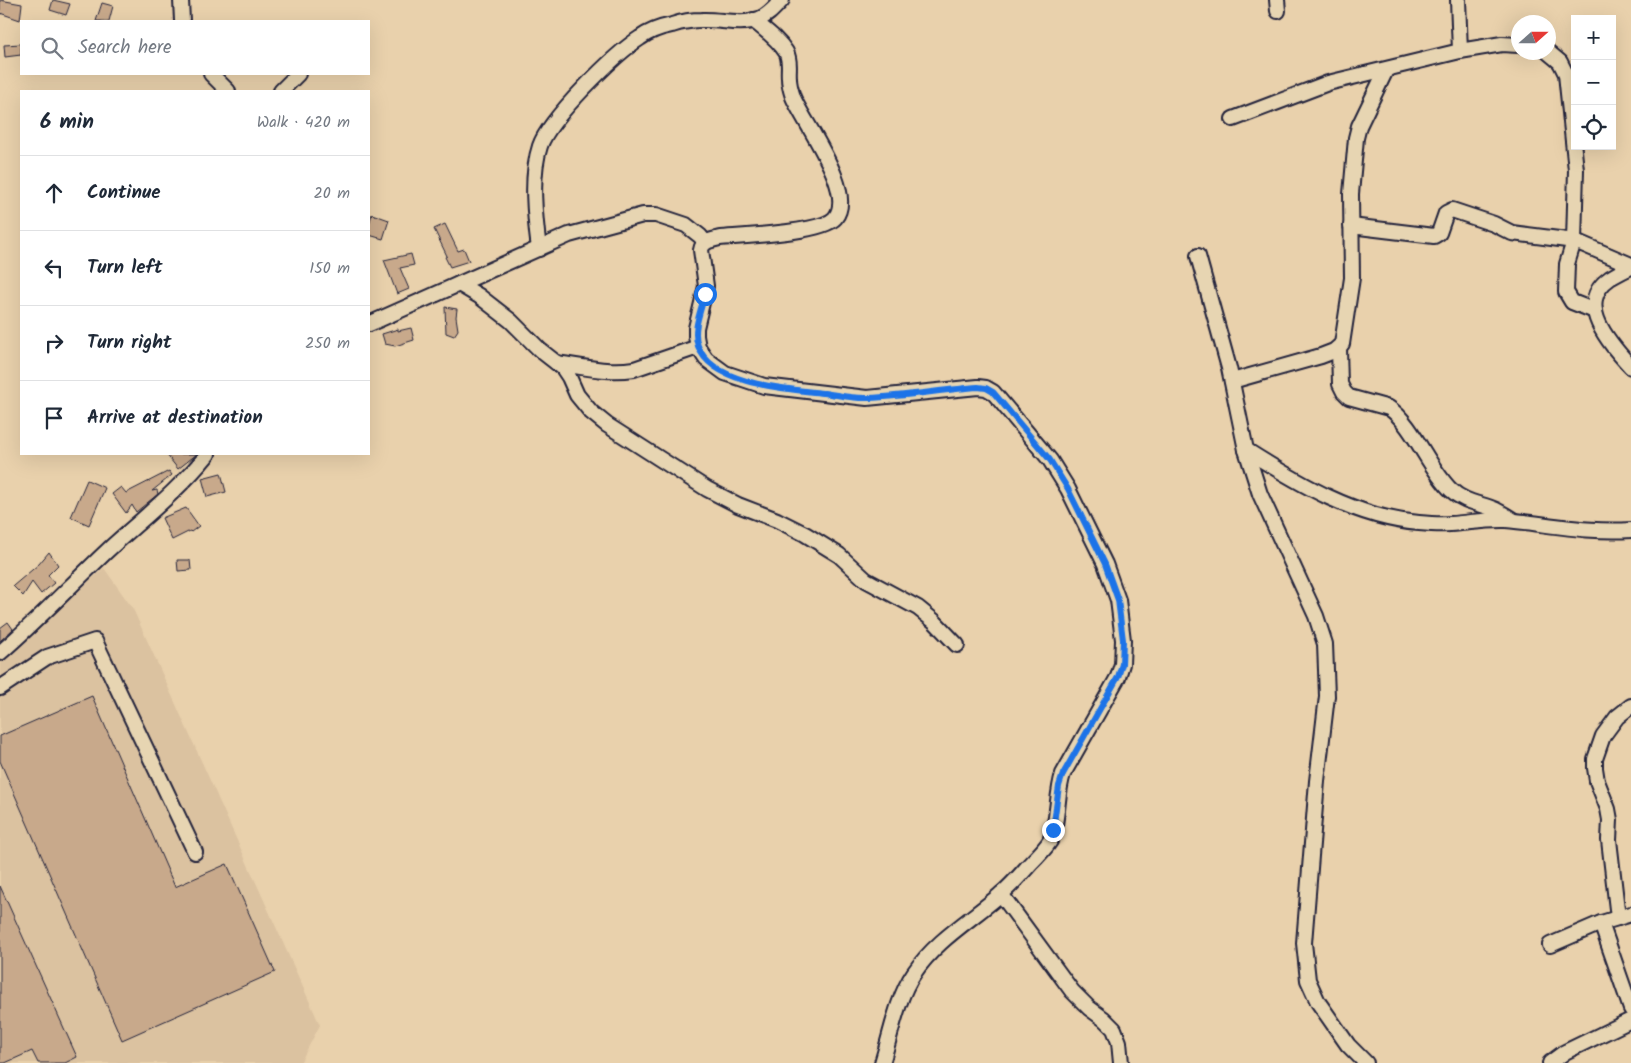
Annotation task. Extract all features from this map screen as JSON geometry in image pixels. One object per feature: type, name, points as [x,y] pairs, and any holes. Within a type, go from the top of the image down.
[{"type":"street","points":[[181,0],[182,20]]},
{"type":"street","points":[[539,249],[534,212],[536,166],[540,147],[544,138],[566,108],[592,81],[615,58],[641,37],[670,25],[701,20],[740,22],[759,19],[770,12],[782,0]]},
{"type":"street","points":[[1458,0],[1460,51]]},
{"type":"street","points":[[754,20],[775,39],[789,59],[789,79],[794,98],[833,171],[838,186],[840,204],[834,220],[818,226],[720,238],[705,242],[701,246],[706,286],[696,328],[698,347],[706,359],[724,373],[764,386],[867,398],[978,387],[986,388],[993,392],[1050,460],[1068,489],[1105,564],[1118,600],[1123,640],[1122,664],[1118,677],[1063,774],[1059,786],[1050,841],[1015,881],[927,956],[902,995],[882,1063]]},
{"type":"street","points":[[1232,119],[1328,83],[1460,51],[1511,44]]},
{"type":"street","points":[[1556,59],[1560,62],[1566,74],[1576,170],[1574,242],[1567,264],[1566,292],[1572,302],[1594,311]]},
{"type":"street","points":[[1386,70],[1359,126],[1356,138],[1351,194],[1352,278],[1344,336],[1339,348],[1341,388],[1349,397],[1394,411],[1443,482],[1451,490],[1463,499],[1495,509],[1515,521]]},
{"type":"street","points":[[212,75],[227,90]]},
{"type":"street","points":[[283,90],[297,75]]},
{"type":"street","points":[[1351,226],[1434,236],[1438,235],[1446,213],[1452,210],[1494,224],[1512,233],[1574,242],[1631,266]]},
{"type":"street","points":[[370,324],[569,235],[649,214],[686,225],[693,229],[705,242]]},
{"type":"street","points":[[1198,256],[1232,381],[1246,450],[1260,494],[1316,616],[1325,644],[1327,696],[1317,781],[1304,943],[1308,980],[1318,1002],[1348,1045],[1366,1063]]},
{"type":"street","points":[[1631,266],[1609,279],[1601,287],[1594,311],[1596,319],[1607,339],[1631,367]]},
{"type":"street","points":[[459,284],[486,301],[511,321],[540,350],[563,368],[569,377],[576,395],[591,412],[607,425],[707,489],[738,505],[777,520],[806,534],[839,555],[866,580],[918,608],[934,621],[957,645]]},
{"type":"street","points":[[557,363],[610,371],[634,369],[698,347]]},
{"type":"street","points":[[1232,381],[1321,356],[1339,348]]},
{"type":"street","points":[[1246,450],[1291,479],[1338,502],[1400,521],[1447,524],[1491,520],[1546,524],[1575,529],[1631,530]]},
{"type":"street","points":[[0,654],[167,498],[207,455]]},
{"type":"street","points":[[0,688],[47,657],[95,641],[195,852]]},
{"type":"street","points":[[1550,945],[1601,923],[1625,916],[1610,840],[1608,809],[1597,781],[1595,768],[1603,736],[1616,717],[1631,706]]},
{"type":"street","points":[[1001,894],[1072,991],[1114,1029],[1119,1042],[1121,1063]]},
{"type":"street","points":[[1601,923],[1631,1009]]},
{"type":"street","points":[[1550,1063],[1565,1052],[1631,1020]]},
{"type":"shaded area","points":[[104,568],[133,609],[320,1025],[300,1063],[0,1063],[0,662]]},
{"type":"building","points":[[0,0],[22,4],[20,20],[0,13]]},
{"type":"building","points":[[53,0],[70,4],[66,15],[50,10]]},
{"type":"building","points":[[102,3],[113,6],[109,20],[96,20]]},
{"type":"building","points":[[20,44],[20,55],[5,57],[4,45]]},
{"type":"building","points":[[372,214],[389,220],[383,239],[370,235]]},
{"type":"building","points":[[445,224],[458,251],[464,249],[469,261],[450,267],[445,257],[447,256],[434,229]]},
{"type":"building","points":[[411,254],[414,265],[400,268],[409,289],[397,294],[384,260]]},
{"type":"building","points":[[445,307],[457,309],[458,330],[454,336],[446,333]]},
{"type":"building","points":[[411,328],[414,340],[395,346],[385,344],[382,334],[398,329],[398,331]]},
{"type":"building","points":[[167,455],[196,455],[178,469]]},
{"type":"building","points":[[169,471],[172,475],[152,491],[157,490],[158,494],[136,512],[132,505],[126,513],[112,494],[121,487],[126,493]]},
{"type":"building","points":[[221,473],[226,492],[207,497],[202,478]]},
{"type":"building","points":[[87,480],[105,488],[89,525],[71,517]]},
{"type":"building","points":[[186,508],[199,526],[191,532],[172,540],[162,518]]},
{"type":"building","points":[[49,552],[58,565],[48,575],[54,583],[41,594],[32,582],[23,596],[13,586],[39,564]]},
{"type":"building","points":[[177,560],[190,560],[191,570],[178,571]]},
{"type":"building","points":[[8,622],[13,629],[0,641],[0,628]]},
{"type":"building","points":[[92,696],[175,887],[227,864],[275,972],[122,1040],[0,761],[0,736]]},
{"type":"building","points":[[0,886],[77,1057],[65,1063],[38,1063],[32,1051],[5,1063],[0,1063]]},
{"type":"route","points":[[705,294],[696,328],[698,347],[706,359],[724,373],[764,386],[867,398],[978,387],[986,388],[993,392],[1005,405],[1050,460],[1068,489],[1105,564],[1118,600],[1123,640],[1122,664],[1118,677],[1107,693],[1063,774],[1059,786],[1053,830]]}]
